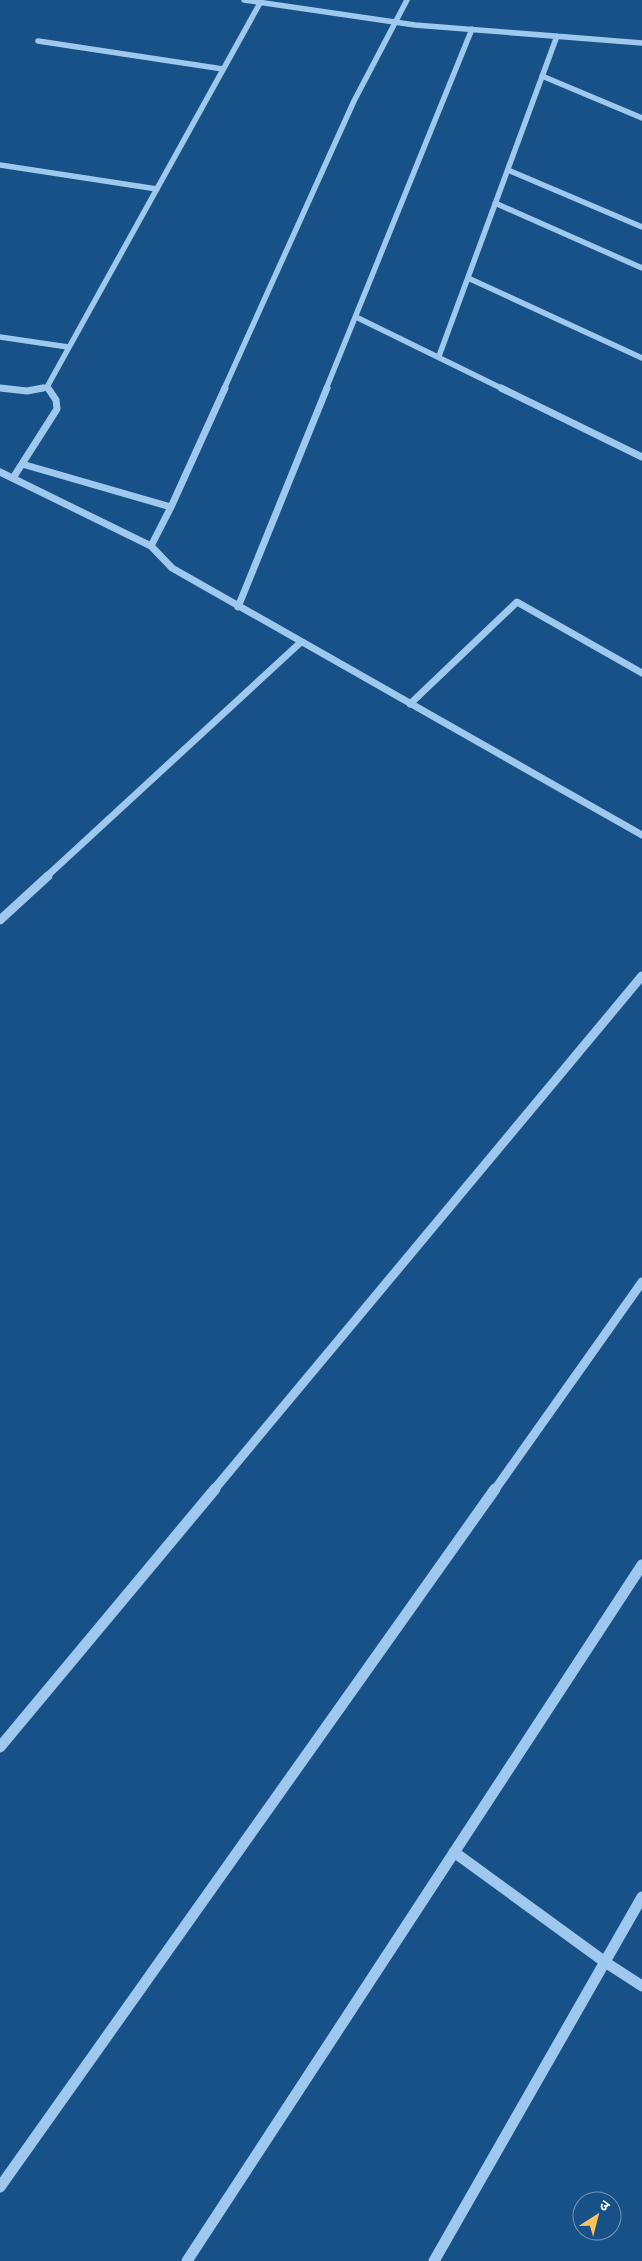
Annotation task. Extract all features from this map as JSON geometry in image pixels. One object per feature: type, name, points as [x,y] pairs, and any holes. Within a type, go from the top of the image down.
[{"type":"street","points":[[244,0],[394,21],[642,44]]},
{"type":"street","points":[[151,546],[171,507],[354,101],[394,21],[407,0]]},
{"type":"street","points":[[47,387],[260,3]]},
{"type":"street","points":[[238,607],[472,29]]},
{"type":"street","points":[[439,356],[557,36]]},
{"type":"street","points":[[38,41],[223,69]]},
{"type":"street","points":[[542,76],[642,118]]},
{"type":"street","points":[[0,165],[157,189]]},
{"type":"street","points":[[508,170],[642,227]]},
{"type":"street","points":[[495,203],[642,268]]},
{"type":"street","points":[[468,278],[642,358]]},
{"type":"street","points":[[356,317],[642,457]]},
{"type":"street","points":[[0,337],[68,348]]},
{"type":"street","points":[[0,388],[27,391],[47,387]]},
{"type":"street","points":[[13,478],[57,409],[56,400],[47,387]]},
{"type":"street","points":[[22,464],[171,507]]},
{"type":"street","points":[[0,472],[151,546],[172,568],[238,607],[642,835]]},
{"type":"street","points":[[410,704],[517,602],[642,673]]},
{"type":"street","points":[[0,920],[301,642]]},
{"type":"street","points":[[0,1747],[642,976]]},
{"type":"street","points":[[0,2187],[642,1282]]},
{"type":"street","points":[[187,2261],[642,1565]]},
{"type":"street","points":[[454,1852],[605,1962],[642,1986]]},
{"type":"street","points":[[434,2261],[642,1897]]}]
